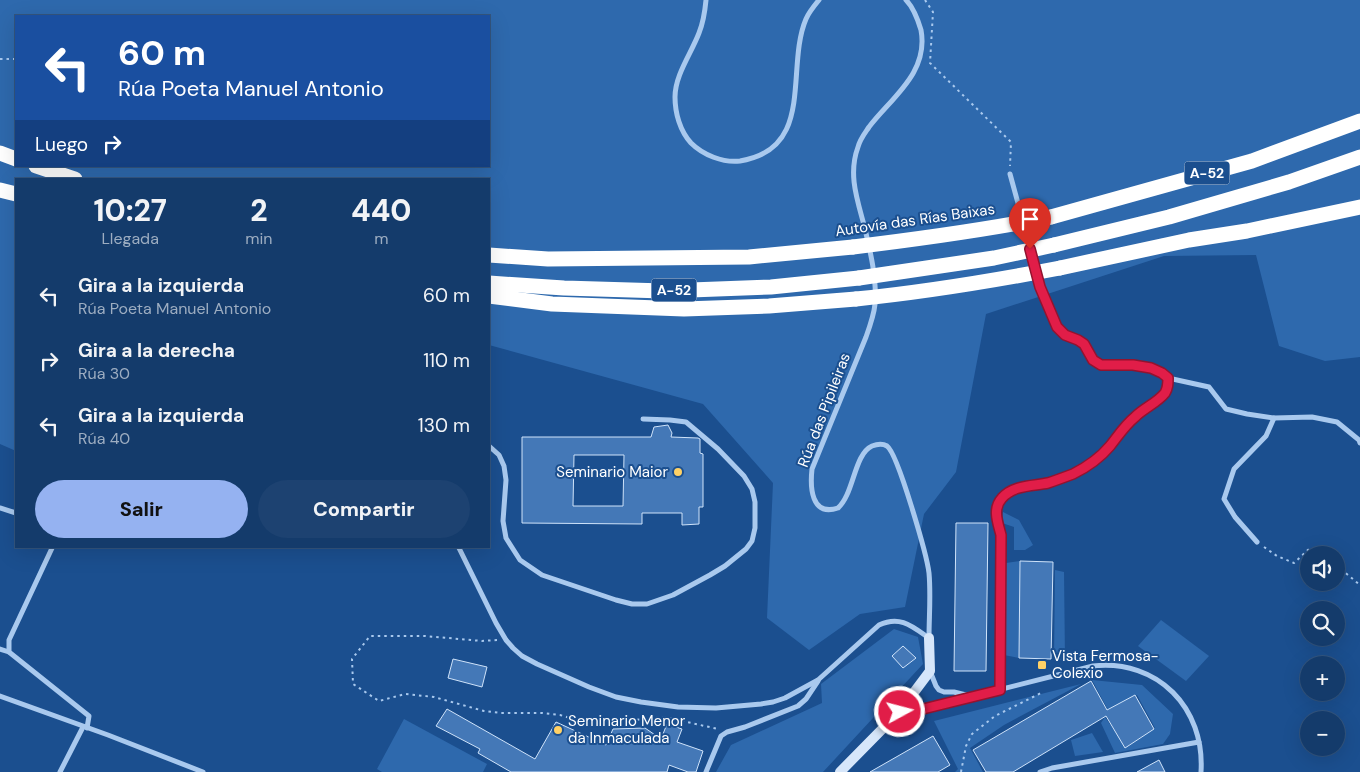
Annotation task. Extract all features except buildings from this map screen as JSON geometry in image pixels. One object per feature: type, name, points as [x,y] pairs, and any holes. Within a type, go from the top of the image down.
[{"type":"highway","name":"Autovía das Rías Baixas","points":[[490,256],[548,259],[740,257],[853,247],[926,238],[1051,217],[1252,161],[1360,121]]},
{"type":"highway","points":[[0,153],[15,159]]},
{"type":"highway","name":"A-52","points":[[490,283],[564,288],[664,291],[771,287],[859,278],[994,258],[1054,245],[1188,212],[1289,182],[1360,157]]},
{"type":"highway","points":[[39,167],[72,178]]},
{"type":"highway","points":[[0,190],[15,194]]},
{"type":"highway","points":[[490,296],[552,304],[684,309],[769,306],[909,294],[1060,268],[1189,240],[1247,231],[1360,207]]},
{"type":"street","points":[[706,0],[699,33],[678,82],[675,97],[677,116],[685,135],[700,150],[716,158],[735,161],[756,157],[768,150],[779,140],[788,126],[795,100],[801,38],[806,19],[819,0]]},
{"type":"street","name":"Rúa das Pipileiras","points":[[906,0],[914,10],[921,34],[921,50],[917,66],[908,83],[863,136],[857,149],[854,163],[857,199],[873,271],[874,315],[812,469],[811,490],[818,504],[828,510],[838,508],[845,500],[863,454],[870,446],[880,444],[886,446],[892,452],[907,494],[929,571],[929,638]]},
{"type":"street","points":[[1010,174],[1040,287],[1057,327],[1065,335],[1084,344],[1093,360],[1101,365],[1133,365],[1151,368],[1168,378],[1208,387],[1226,409],[1274,418],[1312,417],[1337,422],[1360,443]]},
{"type":"street","points":[[1000,690],[1001,535],[996,518],[998,505],[1002,498],[1015,489],[1061,479],[1076,473],[1100,456],[1134,418],[1165,392],[1168,386],[1168,378]]},
{"type":"street","points":[[1257,542],[1235,517],[1224,498],[1234,469],[1266,436],[1274,418]]},
{"type":"street","points":[[490,447],[499,455],[504,466],[506,480],[503,521],[506,538],[520,560],[542,575],[616,600],[632,604],[647,604],[673,595],[710,575],[746,549],[752,541],[755,502],[752,489],[744,476],[686,422],[643,419]]},
{"type":"street","points":[[0,508],[15,512]]},
{"type":"street","points":[[10,652],[9,640],[52,548]]},
{"type":"street","points":[[459,548],[506,640],[513,648],[522,656],[537,664],[588,687],[616,697],[678,707],[723,707],[761,704],[785,698],[818,680],[879,625],[888,620],[906,623],[929,638],[930,671],[936,686],[940,690],[973,696]]},
{"type":"street","points":[[0,649],[10,652],[89,716],[85,727],[60,772]]},
{"type":"street","points":[[900,712],[911,712],[1093,666],[1106,665],[1129,668],[1158,680],[1178,697],[1196,730],[1201,755],[1201,772]]},
{"type":"street","points":[[840,772],[900,712],[930,671]]},
{"type":"street","points":[[706,772],[721,736],[727,732],[798,706],[806,699],[818,680]]},
{"type":"street","points":[[0,696],[203,772]]},
{"type":"street","points":[[1040,772],[1199,742]]},
{"type":"path","points":[[925,0],[933,12],[930,63],[1011,142],[1010,174]]},
{"type":"path","points":[[0,59],[15,59]]},
{"type":"path","points":[[1257,542],[1277,556],[1294,564],[1300,558]]},
{"type":"path","points":[[1345,572],[1360,585]]},
{"type":"path","points":[[506,640],[482,641],[425,636],[370,636],[352,659],[353,684],[378,701],[405,694],[434,697],[484,711],[542,713],[560,715],[580,721],[634,720],[666,717],[727,732]]},
{"type":"path","points":[[961,772],[966,746],[972,734],[996,716],[1040,693]]},
{"type":"shaded area","points":[[0,0],[1360,0],[1360,357],[1325,361],[1279,346],[1256,255],[1164,256],[986,314],[956,472],[924,514],[905,607],[860,614],[809,650],[767,618],[773,483],[703,404],[490,345],[490,178],[15,178],[15,451],[0,444]]},
{"type":"shaded area","points":[[1003,512],[1019,520],[1033,545],[1025,550],[1014,550],[1014,527],[1002,523]]},
{"type":"shaded area","points":[[1020,561],[1019,658],[1004,655],[1006,563]]},
{"type":"shaded area","points":[[1055,570],[1064,572],[1065,660],[1054,660]]},
{"type":"shaded area","points":[[1161,620],[1209,656],[1186,681],[1138,646]]},
{"type":"shaded area","points":[[894,629],[918,637],[923,664],[823,772],[716,772],[731,745],[822,703],[821,684]]},
{"type":"shaded area","points":[[1092,680],[1142,685],[1173,714],[1170,734],[1163,744],[1115,753],[1101,723],[1105,717],[1126,747],[1155,728],[1137,695],[1108,710]]},
{"type":"shaded area","points":[[1081,684],[1004,725],[970,748],[983,772],[955,772],[958,769],[934,721]]},
{"type":"shaded area","points":[[404,719],[487,764],[483,772],[382,772],[377,769]]},
{"type":"shaded area","points":[[1092,733],[1103,752],[1075,756],[1071,740]]},
{"type":"place","name":"Seminario Maior","points":[[678,472]]},
{"type":"place","name":"Vista Fermosa- Colexio","points":[[1042,665]]},
{"type":"place","name":"Seminario Menor da Inmaculada","points":[[558,730]]},
{"type":"route","points":[[900,712],[911,712],[1000,690],[1001,535],[996,518],[998,505],[1002,498],[1015,489],[1061,479],[1076,473],[1090,464],[1111,445],[1134,418],[1157,400],[1168,386],[1168,378],[1151,368],[1133,365],[1101,365],[1093,360],[1084,344],[1065,335],[1057,327],[1040,287],[1030,249]]}]
